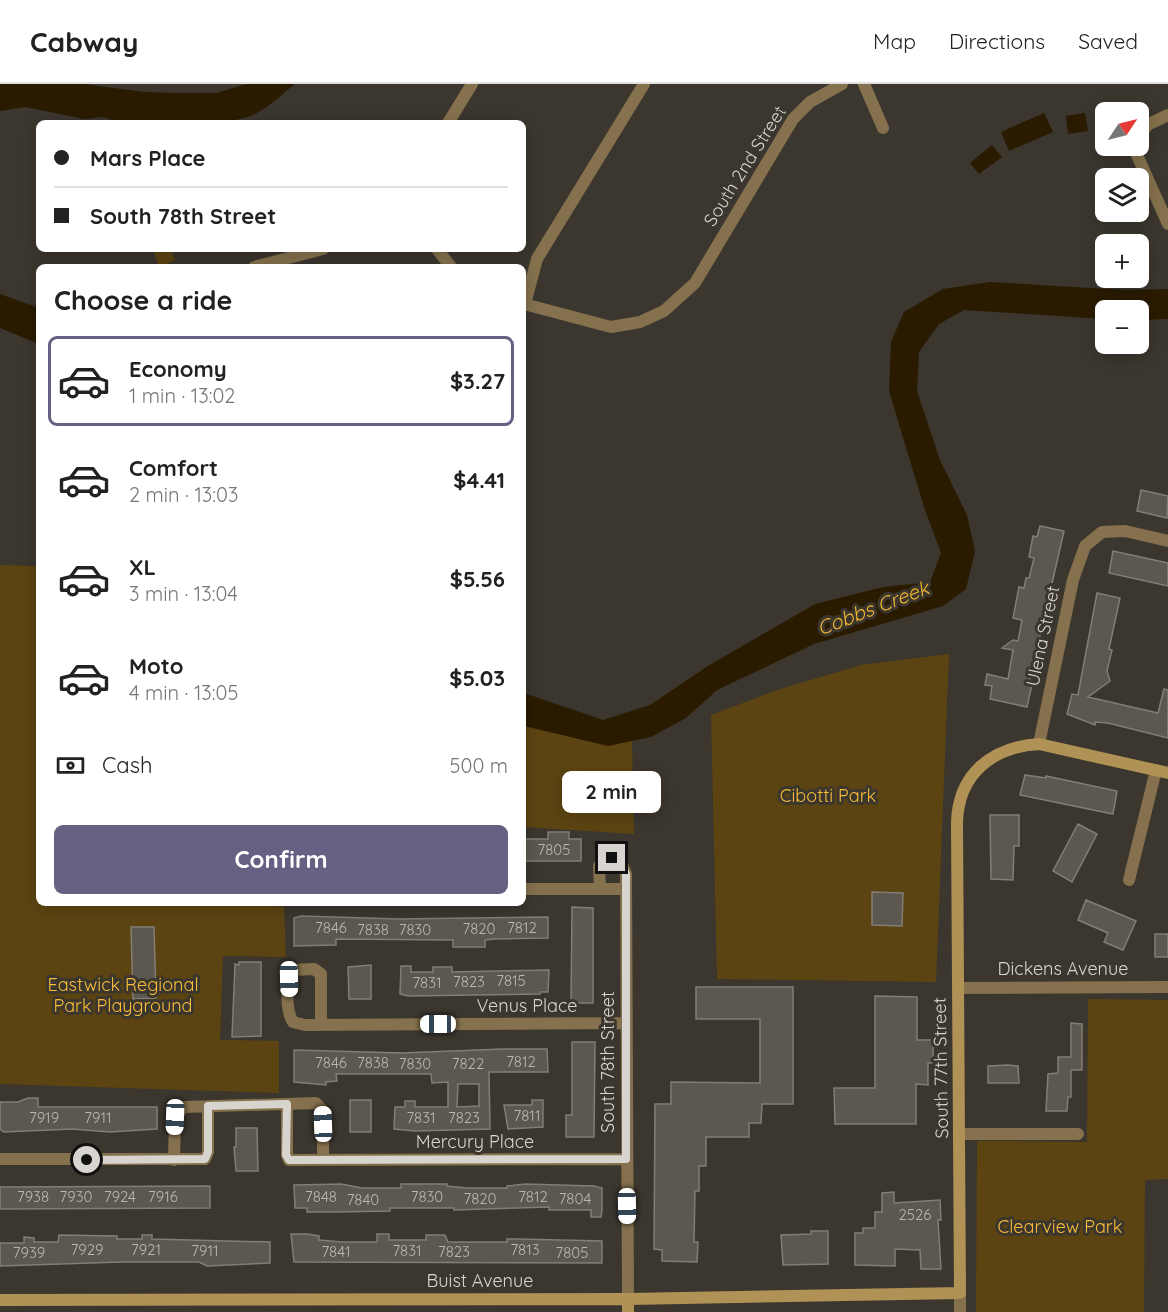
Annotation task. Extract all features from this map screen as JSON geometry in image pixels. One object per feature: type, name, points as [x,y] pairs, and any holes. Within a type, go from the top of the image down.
[{"type":"street","points":[[450,120],[472,84]]},
{"type":"street","points":[[526,297],[537,259],[644,84]]},
{"type":"street","name":"South 2nd Street","points":[[526,305],[597,326],[625,326],[664,311],[695,283],[793,119],[810,102],[842,84]]},
{"type":"street","points":[[864,84],[883,128]]},
{"type":"street","points":[[1149,124],[1168,116]]},
{"type":"street","points":[[1137,156],[1168,224]]},
{"type":"street","points":[[266,264],[312,252]]},
{"type":"street","points":[[439,252],[449,264]]},
{"type":"street","name":"Ulena Street","points":[[1039,744],[1073,580],[1085,546],[1102,532],[1125,531],[1168,542]]},
{"type":"street","points":[[1039,744],[1162,771],[1129,880]]},
{"type":"street","name":"South 77th Street","points":[[960,1312],[957,805],[964,787],[981,767],[999,752],[1023,745],[1039,744]]},
{"type":"street","name":"South 78th Street","points":[[600,888],[599,866],[602,861],[612,858],[625,867],[628,1312]]},
{"type":"street","points":[[526,889],[626,889]]},
{"type":"street","name":"Venus Place","points":[[321,1025],[321,974],[314,969],[293,970],[289,979],[289,1017],[296,1024],[321,1025],[626,1023]]},
{"type":"street","name":"Dickens Avenue","points":[[959,988],[1168,987]]},
{"type":"street","points":[[174,1160],[175,1117],[178,1111],[191,1106],[316,1103],[321,1106],[323,1160]]},
{"type":"street","name":"Mercury Place","points":[[287,1104],[286,1155],[289,1160],[626,1159]]},
{"type":"street","points":[[0,1160],[199,1160],[208,1156],[208,1106]]},
{"type":"street","points":[[960,1134],[1078,1134]]},
{"type":"street","name":"Buist Avenue","points":[[0,1300],[628,1299],[960,1293]]},
{"type":"green space","points":[[154,252],[172,252],[175,260],[158,264]]},
{"type":"green space","name":"Eastwick Regional Park Playground","points":[[0,565],[36,566],[36,906],[284,907],[286,957],[223,956],[220,1040],[279,1041],[279,1093],[0,1084]]},
{"type":"green space","name":"Cibotti Park","points":[[949,654],[936,982],[717,979],[711,715],[777,690],[861,665]]},
{"type":"green space","points":[[526,717],[632,741],[634,834],[526,827]]},
{"type":"green space","name":"Clearview Park","points":[[1088,999],[1168,1000],[1168,1179],[1145,1180],[1144,1312],[976,1312],[977,1141],[1087,1142]]},
{"type":"water","points":[[0,84],[85,84],[144,92],[217,93],[246,84],[295,84],[262,110],[251,116],[232,120],[112,120],[103,117],[84,119],[25,107],[0,111]]},
{"type":"water","points":[[1044,113],[1053,132],[1009,151],[1001,132]]},
{"type":"water","points":[[1085,113],[1088,131],[1068,134],[1066,116]]},
{"type":"water","points":[[992,145],[1002,157],[979,174],[970,163]]},
{"type":"water","name":"Cobbs Creek","points":[[990,282],[1124,290],[1168,289],[1168,319],[1149,320],[1149,300],[1095,300],[1095,318],[964,310],[939,324],[919,352],[917,391],[940,460],[967,515],[975,551],[966,589],[943,606],[814,644],[717,690],[686,718],[651,737],[608,746],[526,726],[526,694],[603,720],[650,705],[708,666],[815,604],[883,587],[930,582],[941,553],[924,507],[889,391],[891,342],[904,312],[943,289]]},
{"type":"water","points":[[0,294],[36,307],[36,343],[0,328]]},
{"type":"building","points":[[1141,490],[1168,496],[1167,518],[1137,511]]},
{"type":"building","points":[[1040,526],[1064,531],[1029,684],[1032,684],[1027,707],[990,699],[992,686],[985,685],[987,674],[1008,679],[1013,650],[1002,648],[1013,640],[1018,641],[1022,620],[1013,618],[1017,597],[1019,587],[1024,588],[1026,578],[1029,578],[1034,558],[1029,557],[1033,536],[1037,537]]},
{"type":"building","points":[[1113,551],[1168,563],[1168,586],[1109,573]]},
{"type":"building","points":[[1097,593],[1120,598],[1109,649],[1112,650],[1107,671],[1110,681],[1088,697],[1158,713],[1164,689],[1168,690],[1168,738],[1108,723],[1095,722],[1095,725],[1067,714],[1072,694],[1078,695]]},
{"type":"building","points":[[1025,775],[1046,778],[1046,776],[1117,791],[1113,814],[1020,795]]},
{"type":"building","points":[[990,815],[1019,815],[1019,846],[1014,846],[1013,880],[991,879]]},
{"type":"building","points":[[1078,824],[1097,834],[1072,882],[1053,871]]},
{"type":"building","points":[[548,832],[569,832],[569,839],[581,839],[581,861],[526,861],[526,839],[548,839]]},
{"type":"building","points":[[872,892],[903,893],[902,926],[872,925]]},
{"type":"building","points":[[1086,900],[1136,921],[1123,950],[1104,942],[1108,933],[1078,920]]},
{"type":"building","points":[[572,907],[593,908],[593,1003],[571,1003]]},
{"type":"building","points":[[301,916],[399,919],[548,917],[548,938],[485,940],[485,947],[453,947],[453,940],[336,939],[336,945],[294,946],[294,918]]},
{"type":"building","points":[[131,927],[154,927],[156,998],[133,999]]},
{"type":"building","points":[[1155,934],[1168,934],[1168,957],[1155,957]]},
{"type":"building","points":[[239,962],[261,962],[261,1036],[232,1037],[235,964],[239,965]]},
{"type":"building","points":[[371,965],[371,999],[349,999],[348,967]]},
{"type":"building","points":[[401,966],[411,966],[411,972],[433,972],[433,967],[452,967],[452,972],[549,970],[548,992],[408,996],[400,994]]},
{"type":"building","points":[[696,987],[793,987],[793,1104],[762,1104],[761,1123],[749,1123],[749,1137],[706,1137],[706,1166],[699,1166],[699,1191],[695,1191],[694,1242],[698,1242],[697,1262],[662,1261],[662,1250],[654,1249],[655,1104],[671,1104],[671,1082],[760,1083],[760,1019],[696,1019]]},
{"type":"building","points":[[875,996],[917,997],[917,1040],[933,1040],[933,1063],[928,1063],[928,1085],[916,1084],[916,1124],[835,1124],[834,1088],[875,1088]]},
{"type":"building","points":[[1071,1023],[1082,1024],[1082,1070],[1071,1070],[1071,1097],[1068,1097],[1067,1111],[1046,1111],[1048,1074],[1058,1073],[1058,1057],[1071,1057]]},
{"type":"building","points":[[572,1042],[595,1042],[594,1137],[566,1137],[566,1115],[572,1115]]},
{"type":"building","points":[[547,1049],[548,1072],[489,1072],[490,1129],[415,1131],[394,1129],[395,1107],[405,1107],[405,1101],[415,1101],[415,1107],[448,1107],[448,1082],[432,1083],[431,1074],[336,1074],[337,1081],[326,1082],[326,1085],[294,1082],[294,1050],[402,1053]],"holes":[[[458,1084],[479,1084],[479,1106],[457,1107]]]},
{"type":"building","points":[[988,1066],[1018,1066],[1019,1083],[988,1083]]},
{"type":"building","points":[[28,1098],[38,1098],[38,1107],[157,1107],[157,1129],[110,1132],[72,1129],[4,1132],[0,1129],[0,1102],[18,1102]]},
{"type":"building","points":[[350,1100],[371,1100],[371,1132],[350,1132]]},
{"type":"building","points":[[532,1100],[543,1100],[543,1127],[508,1129],[504,1105],[532,1105]]},
{"type":"building","points":[[236,1128],[257,1128],[258,1171],[236,1171],[234,1147],[236,1147]]},
{"type":"building","points":[[341,1184],[362,1188],[401,1188],[401,1184],[447,1184],[447,1186],[467,1188],[507,1188],[507,1186],[525,1184],[594,1186],[602,1188],[602,1210],[601,1217],[591,1217],[591,1210],[549,1210],[549,1207],[454,1210],[454,1208],[390,1208],[390,1211],[337,1212],[307,1212],[307,1208],[295,1208],[294,1185]]},
{"type":"building","points":[[210,1186],[210,1208],[0,1209],[0,1187]]},
{"type":"building","points":[[894,1192],[894,1203],[940,1200],[941,1220],[938,1220],[941,1269],[921,1269],[920,1250],[895,1249],[895,1266],[855,1265],[855,1233],[863,1233],[863,1228],[875,1228],[875,1212],[882,1212],[882,1193]]},
{"type":"building","points":[[811,1231],[828,1231],[828,1264],[783,1265],[781,1235],[811,1234]]},
{"type":"building","points":[[291,1234],[307,1234],[319,1236],[319,1240],[342,1242],[377,1242],[377,1234],[389,1234],[389,1240],[426,1240],[426,1235],[445,1235],[448,1242],[507,1242],[507,1239],[602,1241],[602,1263],[294,1262]]},
{"type":"building","points":[[59,1235],[142,1239],[142,1235],[152,1235],[152,1239],[270,1242],[270,1263],[207,1266],[199,1262],[121,1262],[0,1266],[0,1243],[24,1243],[24,1237],[34,1238],[34,1242],[58,1242]]},
{"type":"route","points":[[87,1160],[205,1159],[208,1156],[208,1106],[287,1104],[286,1155],[289,1160],[626,1159],[626,874],[621,862],[612,858]]}]
